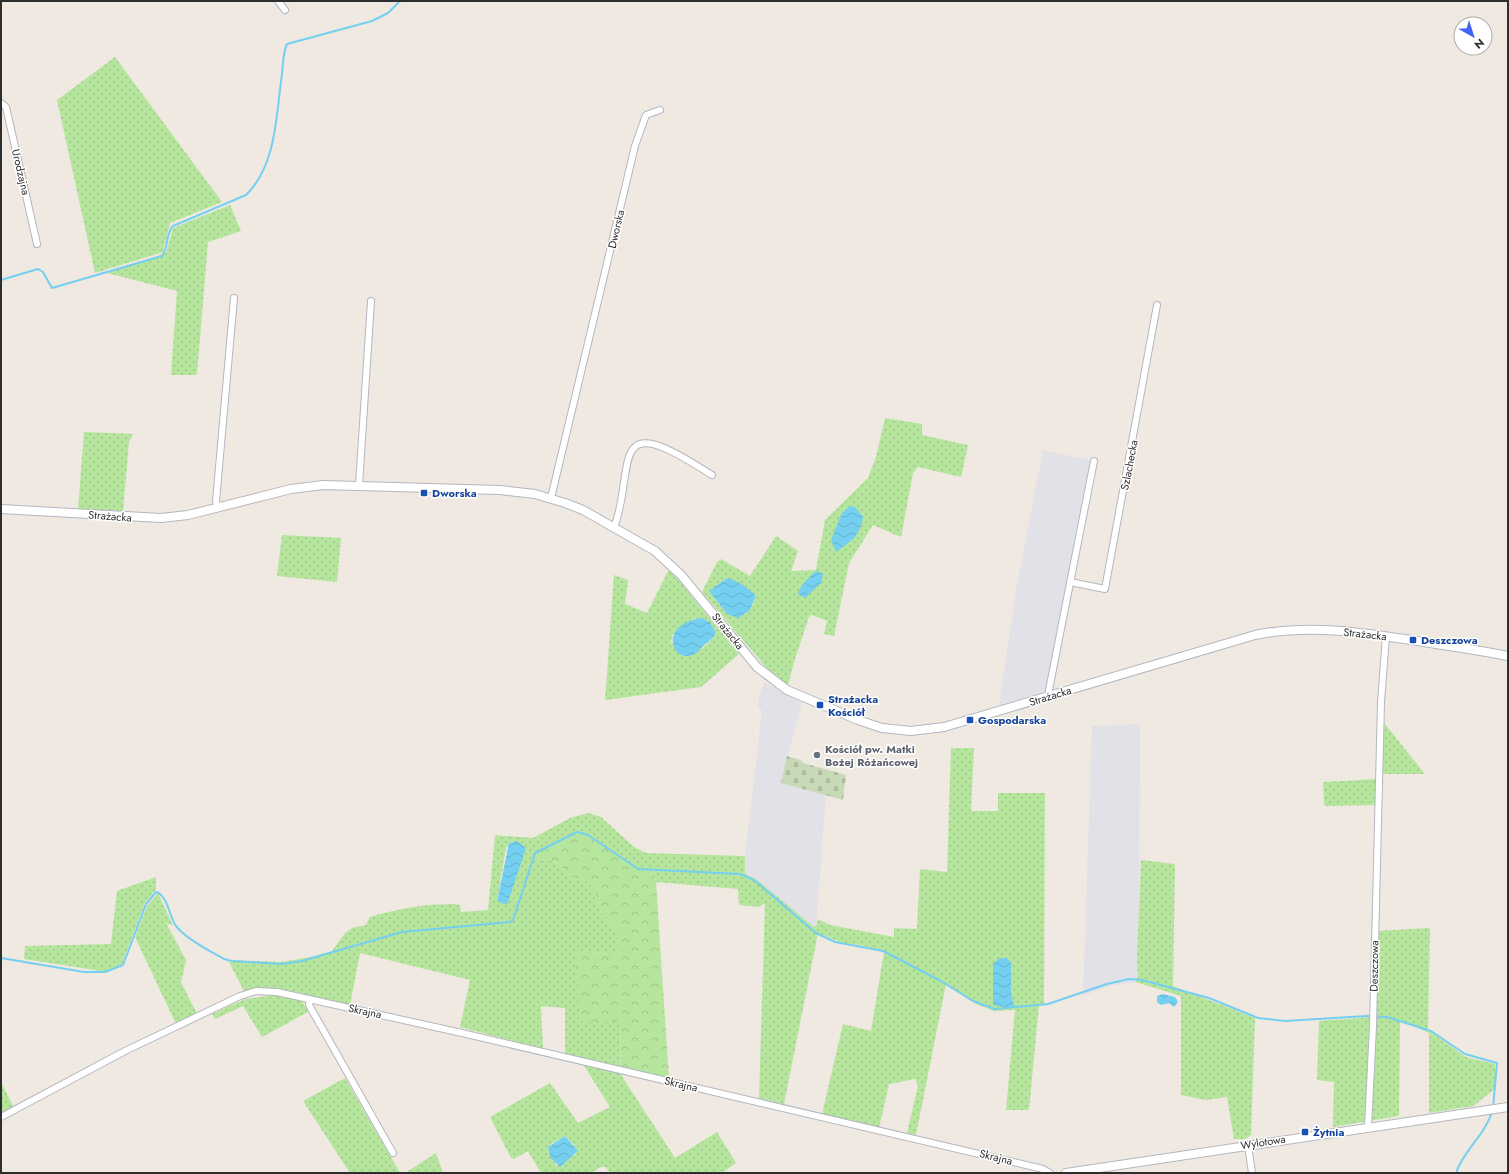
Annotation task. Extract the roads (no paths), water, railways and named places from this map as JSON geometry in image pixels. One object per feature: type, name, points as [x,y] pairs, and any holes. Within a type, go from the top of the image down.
[{"type":"street","points":[[278,1],[285,10]]},
{"type":"street","name":"Urodzajna","points":[[1,103],[6,107],[37,244]]},
{"type":"street","name":"Dworska","points":[[551,498],[636,146],[646,115],[660,110]]},
{"type":"street","points":[[218,508],[216,501],[234,298]]},
{"type":"street","points":[[359,486],[371,301]]},
{"type":"street","name":"Szlachecka","points":[[1070,582],[1105,589],[1157,305]]},
{"type":"street","points":[[614,527],[621,502],[629,459],[633,449],[639,444],[648,442],[662,447],[712,475]]},
{"type":"street","points":[[1050,696],[1049,690],[1094,461]]},
{"type":"street","name":"Strażacka","points":[[1,509],[150,518],[188,515],[301,487],[323,485],[507,490],[525,492],[551,498],[583,510],[614,527],[648,546],[671,564],[752,661],[770,678],[796,694],[864,722],[895,730],[928,730],[948,726],[1270,632],[1302,629],[1386,636],[1508,656]]},
{"type":"street","name":"Deszczowa","points":[[1368,1127],[1373,1017],[1381,702],[1386,636]]},
{"type":"street","name":"Skrajna","points":[[1,1117],[125,1051],[240,996],[256,991],[277,992],[926,1140],[1043,1168],[1050,1173]]},
{"type":"street","points":[[310,999],[309,1005],[392,1153]]},
{"type":"street","name":"Wylotowa","points":[[1066,1173],[1112,1169],[1248,1145],[1508,1107]]},
{"type":"street","points":[[1248,1145],[1252,1173]]},
{"type":"water","points":[[850,506],[855,507],[863,517],[862,524],[854,538],[836,552],[831,540],[842,513]]},
{"type":"water","points":[[816,571],[823,574],[821,583],[805,598],[798,594],[803,584]]},
{"type":"water","points":[[727,578],[734,580],[750,590],[756,596],[749,611],[738,618],[727,614],[709,591]]},
{"type":"water","points":[[703,618],[710,623],[716,632],[714,636],[695,654],[687,656],[680,654],[675,649],[673,642],[674,635],[679,627],[688,621]]},
{"type":"water","points":[[517,841],[526,848],[507,905],[497,901],[509,843]]},
{"type":"water","points":[[1000,958],[1007,958],[1011,963],[1011,992],[1014,1006],[1011,1008],[993,1005],[993,964]]},
{"type":"water","points":[[1163,994],[1175,997],[1178,1002],[1174,1007],[1169,1003],[1161,1005],[1157,1002],[1157,996]]},
{"type":"water","points":[[565,1136],[578,1151],[560,1167],[550,1157],[548,1147]]},
{"type":"waterway","points":[[1,280],[38,269],[43,272],[52,288],[162,256],[166,249],[169,233],[173,226],[246,195],[256,183],[264,169],[273,138],[284,54],[287,44],[372,21],[388,13],[400,1]]},
{"type":"waterway","points":[[1,958],[84,972],[105,972],[123,965],[146,904],[156,892],[165,901],[174,923],[183,933],[211,952],[224,959],[232,961],[282,964],[302,961],[402,932],[510,922],[513,920],[535,853],[577,832],[588,835],[638,869],[740,874],[754,880],[816,933],[835,942],[883,951],[941,981],[973,1001],[995,1009],[1048,1004],[1107,984],[1129,979],[1142,980],[1209,998],[1258,1018],[1285,1021],[1367,1016],[1387,1017],[1431,1031],[1465,1054],[1497,1063],[1493,1108]]},
{"type":"waterway","points":[[1456,1173],[1459,1165],[1489,1120],[1492,1112]]},
{"type":"place","name":"Dworska","points":[[424,493]]},
{"type":"place","name":"Deszczowa","points":[[1413,640]]},
{"type":"place","name":"Strażacka Kościół","points":[[820,705]]},
{"type":"place","name":"Gospodarska","points":[[970,720]]},
{"type":"place","name":"Kościół pw. Matki Bożej Różańcowej","points":[[817,755]]},
{"type":"place","name":"Żytnia","points":[[1305,1132]]}]
